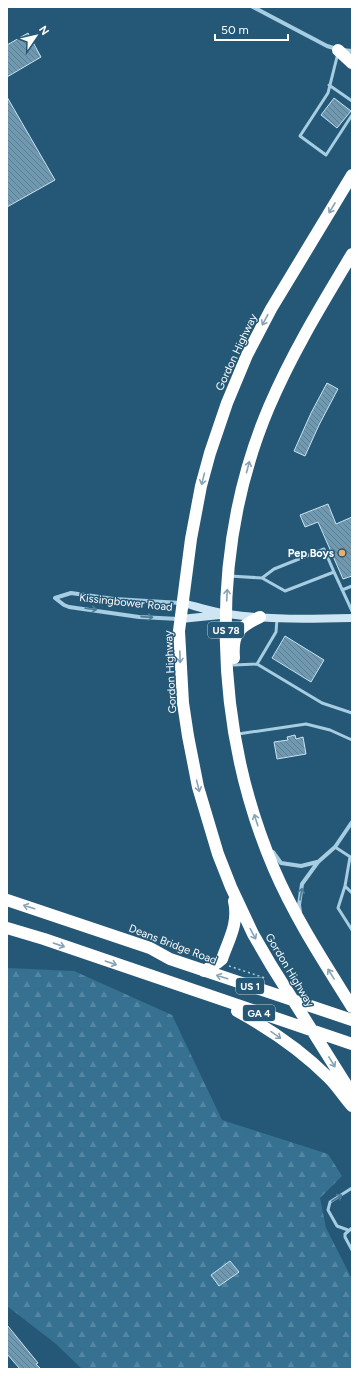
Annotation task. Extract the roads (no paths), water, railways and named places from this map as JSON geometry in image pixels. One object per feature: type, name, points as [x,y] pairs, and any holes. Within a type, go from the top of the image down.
[{"type":"highway","points":[[338,50],[352,63]]},
{"type":"highway","name":"Gordon Highway","points":[[352,175],[271,309],[247,355],[227,403],[210,453],[201,486],[191,540],[179,631],[183,703],[188,736],[195,775],[213,838],[231,886],[253,934],[352,1094]]},
{"type":"highway","name":"US 78","points":[[352,254],[293,354],[268,408],[251,457],[235,526],[228,576],[226,614],[226,666],[229,700],[234,735],[250,803],[261,836],[281,885],[305,931],[352,1007]]},
{"type":"highway","points":[[234,735],[233,648],[237,634],[245,624],[260,617]]},
{"type":"highway","points":[[204,971],[222,959],[236,923],[236,910],[231,886]]},
{"type":"highway","name":"Deans Bridge Road","points":[[7,900],[150,948],[170,959],[204,971],[352,1020]]},
{"type":"highway","name":"US 1","points":[[7,928],[206,994],[256,1021],[289,1044],[330,1078],[352,1106]]},
{"type":"highway","points":[[7,936],[40,938]]},
{"type":"highway","name":"GA 4","points":[[206,994],[352,1044]]},
{"type":"street","points":[[253,7],[262,9],[327,46],[338,50],[352,51]]},
{"type":"street","name":"Kissingbower Road","points":[[226,614],[171,619],[139,617],[113,612],[69,607],[55,598],[71,593],[114,599],[177,602],[226,614],[318,619],[352,618]]},
{"type":"street","points":[[305,931],[299,905],[302,884],[318,862],[335,846],[352,822]]},
{"type":"street","points":[[261,836],[282,863],[301,866],[318,862]]},
{"type":"lane","points":[[338,50],[328,93],[300,136],[326,155],[352,115]]},
{"type":"lane","points":[[329,85],[352,101]]},
{"type":"lane","points":[[262,578],[274,569],[324,549],[352,611]]},
{"type":"lane","points":[[228,576],[262,578],[285,591],[334,572]]},
{"type":"lane","points":[[342,590],[352,586]]},
{"type":"lane","points":[[258,664],[276,632],[278,617]]},
{"type":"lane","points":[[234,665],[258,664],[322,703],[352,713]]},
{"type":"lane","points":[[234,735],[306,724],[330,730],[352,740]]},
{"type":"lane","points":[[335,846],[351,857],[345,886],[338,908],[352,930]]},
{"type":"lane","points":[[345,886],[352,894]]},
{"type":"lane","points":[[348,1230],[337,1226],[328,1210],[330,1202],[352,1188]]},
{"type":"lane","points":[[352,1228],[348,1230],[344,1237],[352,1250]]},
{"type":"place","name":"Pep Boys","points":[[342,553]]}]
